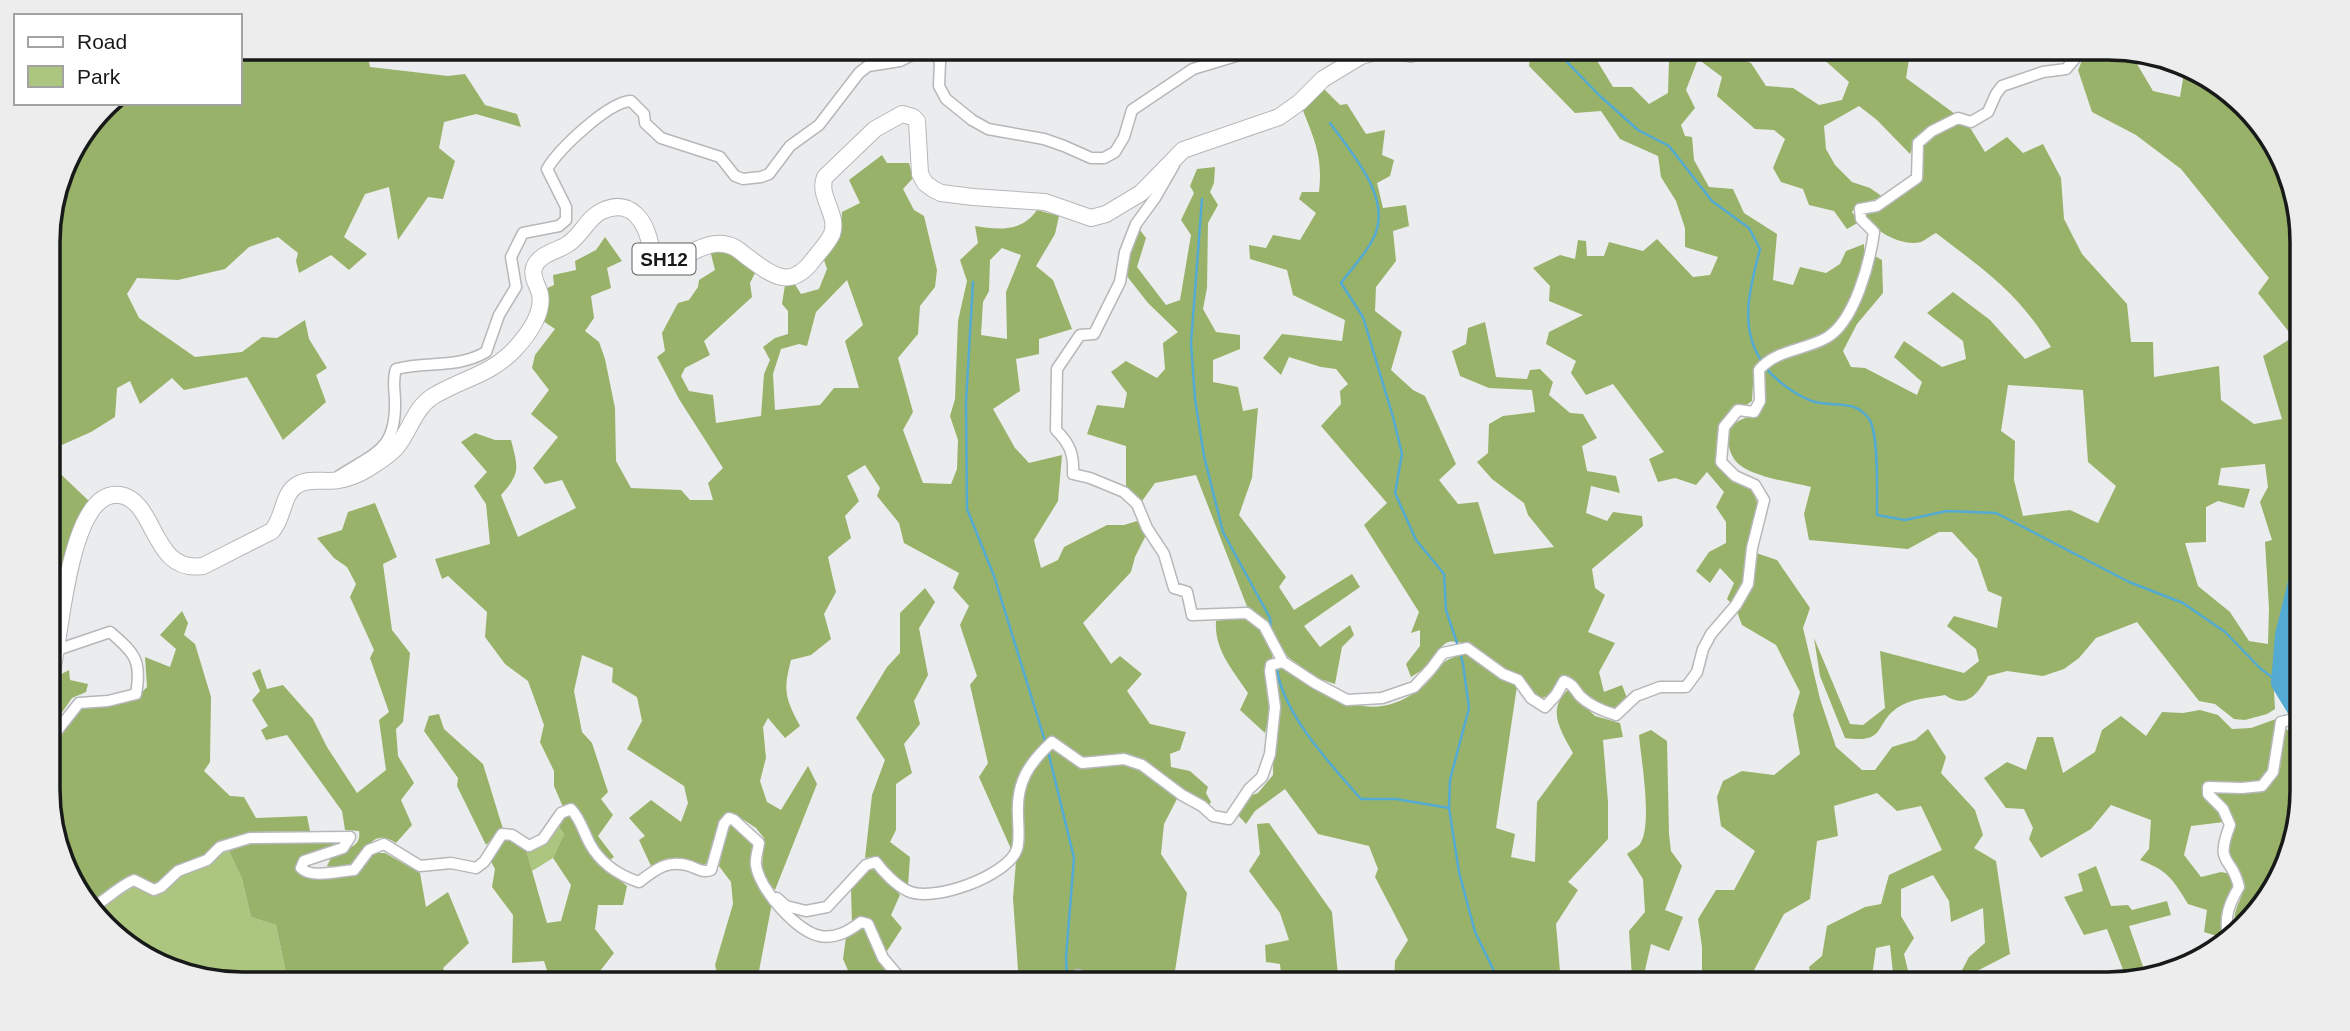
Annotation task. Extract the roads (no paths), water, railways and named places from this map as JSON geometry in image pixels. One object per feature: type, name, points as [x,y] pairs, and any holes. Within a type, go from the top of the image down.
[{"type":"main road","name":"SH12","points":[[60,620],[79,535],[89,513],[98,502],[119,495],[131,500],[138,506],[158,542],[173,558],[194,567],[203,566],[272,531],[279,524],[291,491],[298,484],[341,480],[368,468],[397,447],[422,405],[432,397],[490,370],[508,356],[540,310],[534,268],[541,259],[569,244],[603,210],[627,208],[634,211],[647,231],[651,249],[668,261],[681,259],[703,246],[718,243],[731,245],[778,276],[797,277],[832,234],[834,222],[822,184],[825,177],[875,129],[902,114],[918,121],[920,174],[925,183],[933,189],[941,193],[973,197],[1045,202],[1091,218],[1106,214],[1141,193],[1183,150],[1279,117],[1290,111],[1323,79],[1354,60]]},
{"type":"street","points":[[330,481],[376,454],[388,442],[395,404],[393,379],[396,369],[461,362],[486,352],[499,315],[516,287],[511,257],[515,246],[523,233],[559,226],[566,220],[566,207],[547,169],[559,153],[608,109],[631,101],[644,114],[645,123],[661,138],[720,157],[735,176],[743,179],[761,177],[769,174],[790,146],[819,125],[859,73],[868,66],[902,60]]},
{"type":"street","points":[[939,60],[940,86],[946,99],[972,120],[988,129],[1044,139],[1091,158],[1104,158],[1115,152],[1124,136],[1132,110],[1193,69],[1223,60]]},
{"type":"street","points":[[1183,150],[1136,224],[1125,252],[1120,282],[1094,334],[1080,335],[1058,369],[1056,430],[1068,442],[1074,457],[1073,474],[1124,492],[1137,504],[1147,528],[1164,554],[1174,588],[1187,592],[1192,615],[1247,613],[1264,626],[1283,662],[1347,700],[1382,698],[1414,687],[1443,653],[1468,648],[1503,674],[1518,681],[1531,698],[1545,707],[1564,681],[1572,684],[1581,697],[1598,709],[1616,715],[1636,696],[1660,687],[1686,687],[1697,672],[1703,649],[1711,634],[1736,605],[1748,584],[1752,548],[1764,500],[1755,485],[1735,476],[1721,462],[1724,426],[1738,410],[1754,412],[1760,401],[1759,370],[1766,360],[1829,337],[1845,318],[1862,286],[1871,254],[1874,232],[1861,219],[1860,209],[1877,206],[1917,178],[1918,143],[1933,131],[1958,118],[1971,122],[1988,112],[2002,86],[2043,72],[2066,69],[2074,60]]},
{"type":"street","points":[[60,649],[110,632],[129,648],[140,673],[136,694],[108,701],[79,703],[60,727]]},
{"type":"street","points":[[769,892],[786,906],[806,911],[827,907],[866,865],[876,862],[882,872],[908,891],[917,893],[953,891],[979,880],[1005,864],[1017,850],[1018,789],[1041,752],[1052,742],[1082,762],[1124,759],[1142,765],[1213,816],[1230,819],[1249,789],[1262,777],[1270,754],[1275,706],[1270,671],[1271,665],[1283,662]]},
{"type":"street","points":[[2226,928],[2229,904],[2239,887],[2237,876],[2225,861],[2222,845],[2230,825],[2223,809],[2208,794],[2208,787],[2262,786],[2273,772],[2281,722],[2290,720]]},
{"type":"street","points":[[100,904],[120,886],[134,880],[154,890],[178,871],[207,860],[220,847],[250,838],[350,837],[343,848],[304,861],[301,867],[306,873],[314,875],[354,870],[369,850],[384,844],[420,866],[450,863],[477,868],[502,834],[512,835],[529,846],[543,839],[561,813],[570,809],[580,819],[589,843],[601,861],[623,877],[639,882],[671,862],[705,872],[711,870],[724,824],[729,818],[759,843],[755,864],[760,879],[785,914],[819,936],[837,936],[861,922],[868,924],[883,958],[895,972]]},
{"type":"waterway","points":[[1565,60],[1638,130],[1669,146],[1712,201],[1749,228],[1760,249],[1750,293],[1748,322],[1755,350],[1763,363]]},
{"type":"waterway","points":[[1330,123],[1368,178],[1378,208],[1378,224],[1373,239],[1341,283],[1363,317],[1393,417],[1402,454],[1395,493],[1416,540],[1444,574],[1446,610],[1458,646]]},
{"type":"waterway","points":[[1202,199],[1191,343],[1195,399],[1204,456],[1223,532],[1270,618],[1271,631]]},
{"type":"waterway","points":[[973,282],[966,402],[967,509],[994,576],[1046,744]]},
{"type":"waterway","points":[[1767,369],[1782,384],[1802,397],[1815,402],[1851,406],[1869,419],[1876,450],[1877,515],[1905,520],[1947,511],[1996,513],[2129,582],[2183,603],[2225,632],[2261,669],[2280,683]]},
{"type":"waterway","points":[[2290,611],[2284,635],[2280,683],[2290,699]]},
{"type":"waterway","points":[[1460,652],[1469,708],[1450,780],[1449,808],[1459,872],[1475,932],[1494,971]]},
{"type":"waterway","points":[[1277,669],[1288,704],[1298,721],[1361,799],[1396,799],[1449,808]]},
{"type":"waterway","points":[[1048,751],[1074,858],[1067,972]]}]
